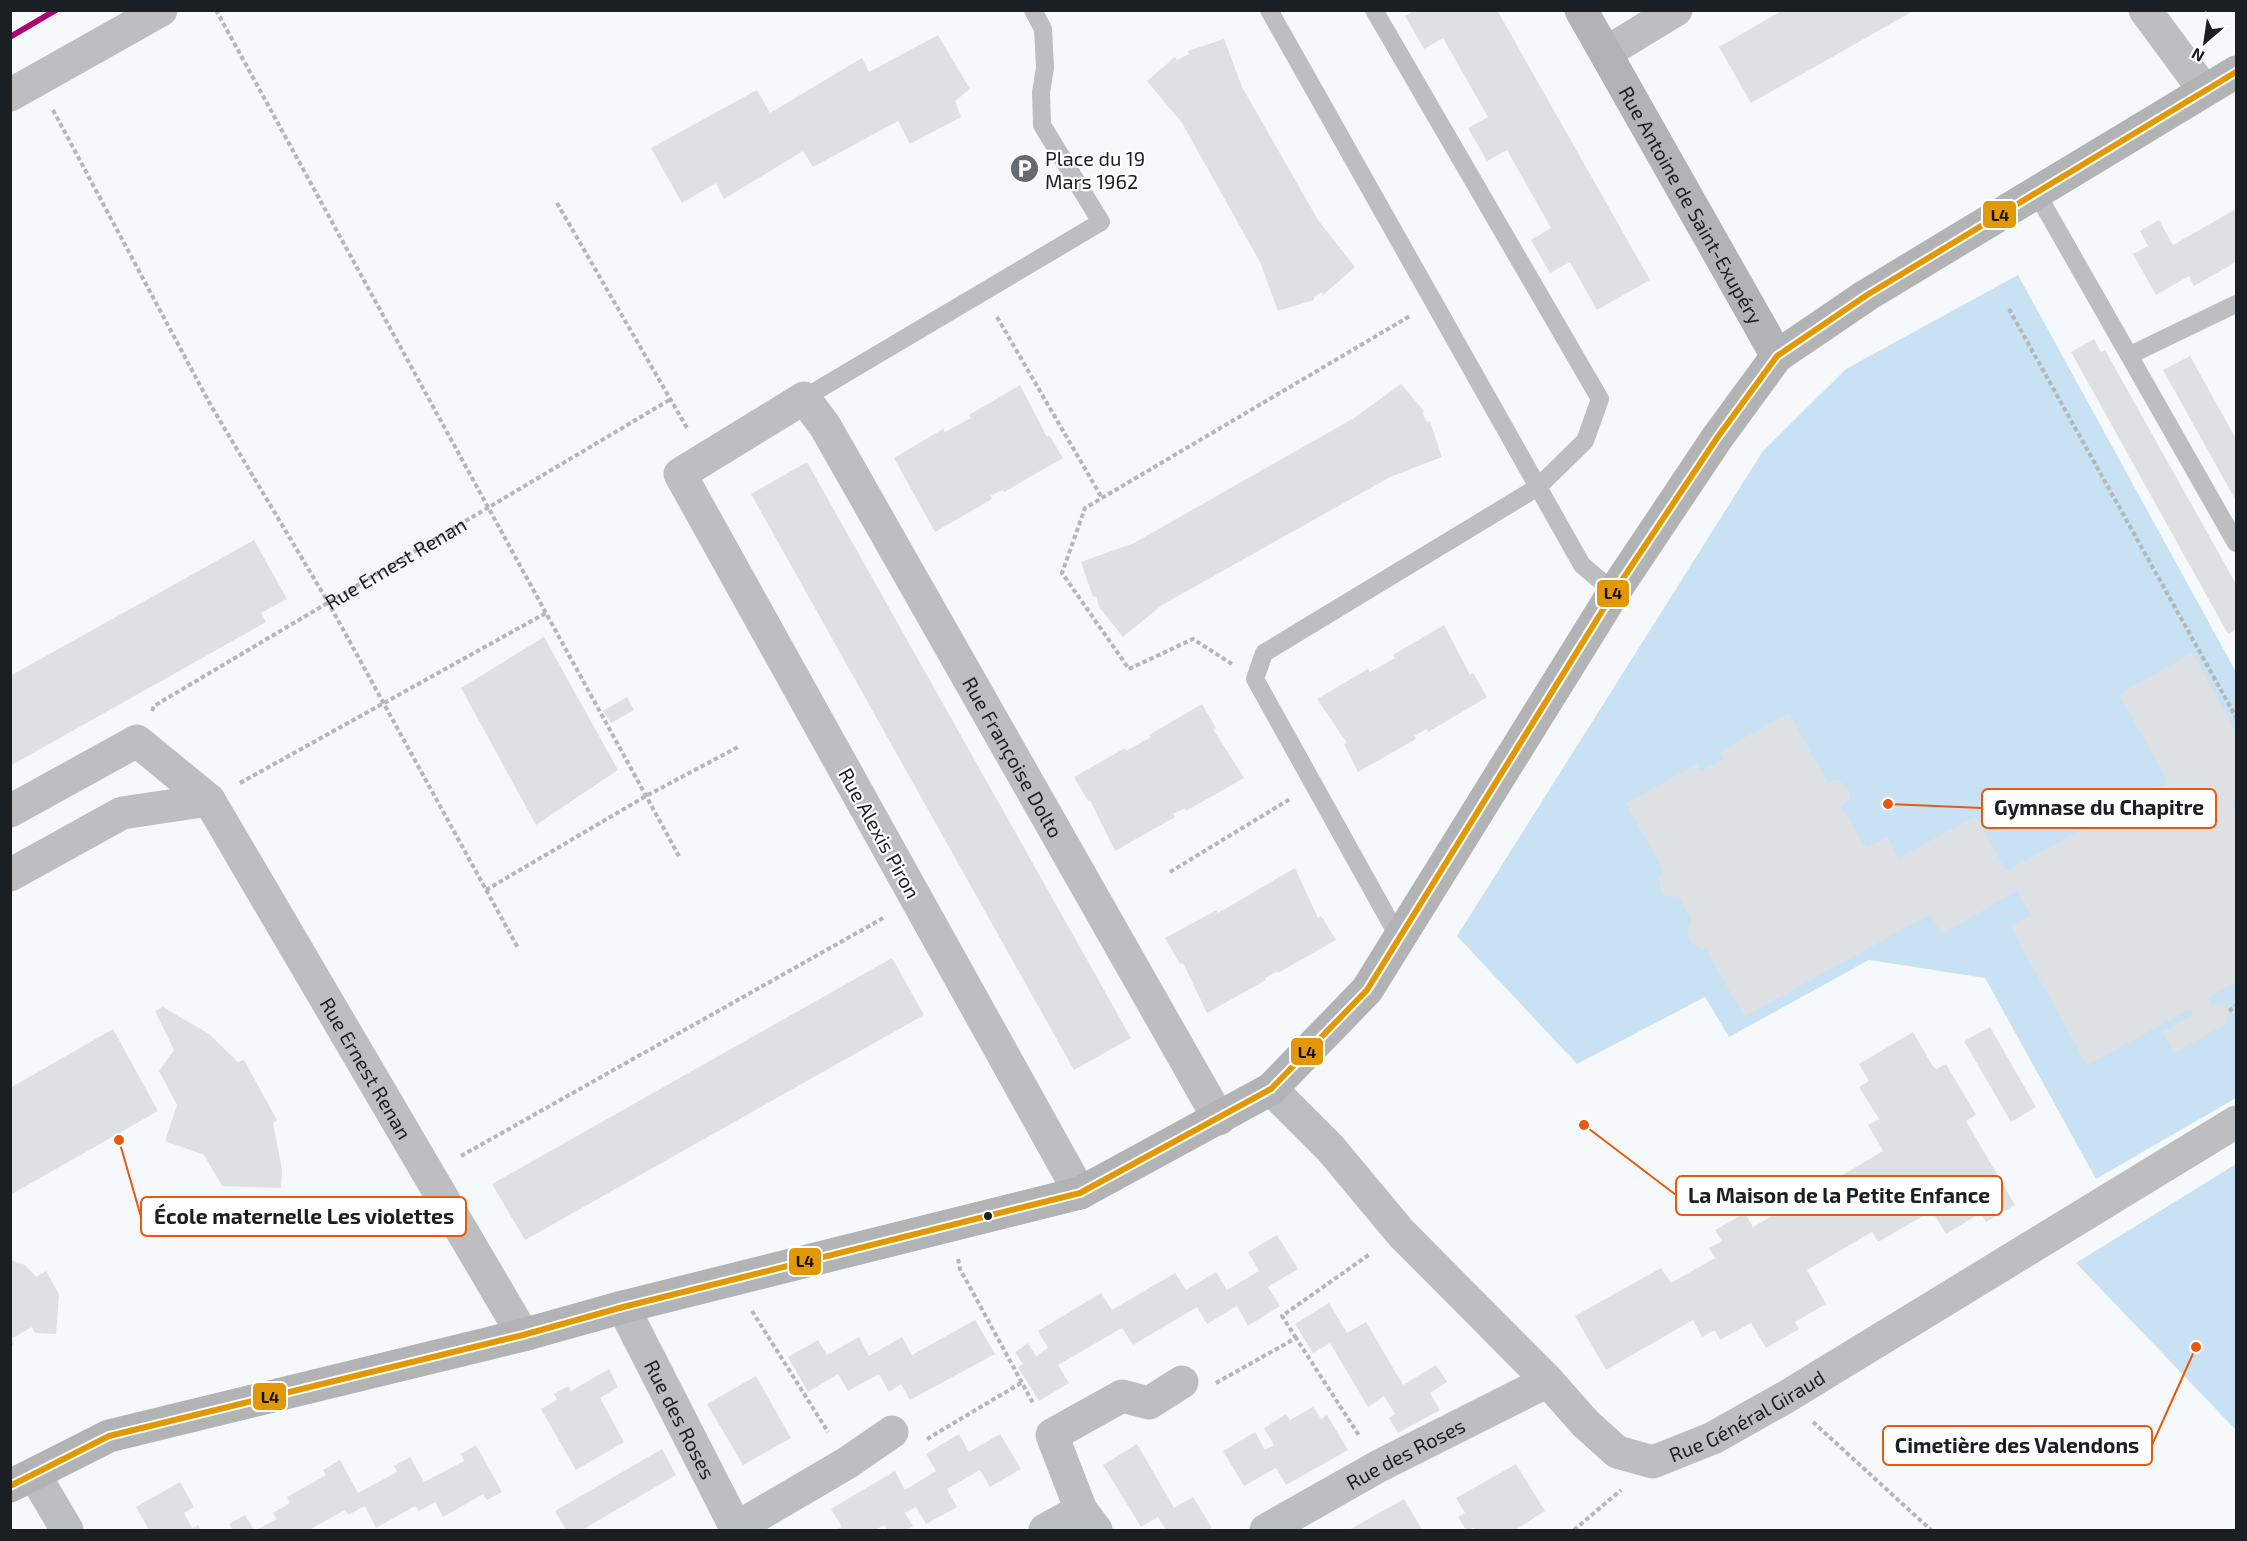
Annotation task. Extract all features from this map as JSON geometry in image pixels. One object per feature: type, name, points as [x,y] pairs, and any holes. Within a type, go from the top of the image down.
[{"type":"main road","name":"Rue Antoine de Saint-Exupéry","points":[[1581,10],[1607,52],[1777,356]]},
{"type":"main road","points":[[22,1480],[109,1436],[523,1335],[623,1307],[1080,1193],[1271,1089],[1367,990],[1614,592],[1717,438],[1777,356],[1867,295],[2236,72]]},
{"type":"street","points":[[24,88],[161,10]]},
{"type":"street","points":[[1607,52],[1677,10]]},
{"type":"street","points":[[2145,10],[2204,90]]},
{"type":"street","points":[[693,466],[804,398]]},
{"type":"street","name":"Rue Françoise Dolto","points":[[804,398],[825,426],[1219,1119]]},
{"type":"street","name":"Rue Alexis Piron","points":[[693,466],[916,899],[1080,1193]]},
{"type":"street","points":[[10,811],[137,741]]},
{"type":"street","name":"Rue Ernest Renan","points":[[137,741],[209,800],[523,1335]]},
{"type":"street","points":[[10,875],[122,813],[209,800]]},
{"type":"street","name":"Rue Général Giraud","points":[[1271,1089],[1331,1149],[1401,1233],[1548,1381],[1585,1423],[1617,1452],[1653,1462],[1713,1438],[1786,1397],[2236,1122]]},
{"type":"street","name":"Rue des Roses","points":[[623,1307],[736,1529]]},
{"type":"street","name":"Rue des Roses","points":[[1266,1530],[1379,1466],[1548,1381]]},
{"type":"street","points":[[1045,1530],[1088,1520],[1052,1435],[1122,1396],[1149,1403],[1182,1382]]},
{"type":"street","points":[[736,1529],[847,1463],[892,1432]]},
{"type":"street","points":[[22,1480],[67,1530]]},
{"type":"lane","points":[[804,398],[1101,222],[1042,125],[1041,92],[1045,68],[1043,29],[1033,10]]},
{"type":"lane","points":[[1269,10],[1582,565],[1614,592]]},
{"type":"lane","points":[[1374,10],[1600,399],[1585,441],[1538,487],[1264,653],[1255,679],[1399,938]]},
{"type":"lane","points":[[2036,192],[2236,543]]},
{"type":"lane","points":[[2130,355],[2236,304]]},
{"type":"path","points":[[216,10],[680,858]]},
{"type":"path","points":[[24,88],[328,602],[518,948]]},
{"type":"path","points":[[557,203],[671,399],[693,466]]},
{"type":"path","points":[[982,292],[1102,498]]},
{"type":"path","points":[[1255,679],[1193,639],[1130,669],[1062,573],[1085,508],[1434,302]]},
{"type":"path","points":[[2009,309],[2236,717]]},
{"type":"path","name":"Rue Ernest Renan","points":[[137,741],[154,706],[671,399]]},
{"type":"path","points":[[209,800],[546,613]]},
{"type":"path","points":[[486,890],[646,796],[738,747]]},
{"type":"path","points":[[1170,872],[1314,785]]},
{"type":"path","points":[[429,1174],[916,899]]},
{"type":"path","points":[[2229,1011],[2236,1006]]},
{"type":"path","points":[[952,1224],[960,1269],[1052,1435]]},
{"type":"path","points":[[1379,1466],[1282,1316],[1401,1233]]},
{"type":"path","points":[[732,1280],[847,1463]]},
{"type":"path","points":[[1182,1382],[1207,1388],[1296,1338]]},
{"type":"path","points":[[892,1432],[923,1441],[1022,1383]]},
{"type":"path","points":[[1786,1397],[1931,1530]]},
{"type":"path","points":[[1574,1530],[1653,1462]]},
{"type":"shaded area","points":[[2018,275],[2236,672],[2236,1098],[2096,1179],[1985,978],[1869,960],[1729,1037],[1705,997],[1577,1064],[1457,936],[1763,451],[1846,369]]},
{"type":"shaded area","points":[[2236,1164],[2236,1430],[2076,1263]]},
{"type":"building","points":[[1415,10],[1497,10],[1650,280],[1597,310],[1570,262],[1550,273],[1531,240],[1551,228],[1507,150],[1487,161],[1468,128],[1488,117],[1443,38],[1424,49],[1405,16]]},
{"type":"building","points":[[1783,10],[1915,10],[1751,103],[1719,47]]},
{"type":"building","points":[[938,35],[970,89],[955,101],[961,117],[910,144],[898,121],[813,167],[803,151],[724,199],[716,183],[682,203],[651,148],[757,90],[770,113],[862,58],[869,72]]},
{"type":"building","points":[[1224,39],[1242,87],[1318,220],[1355,267],[1323,295],[1322,292],[1314,297],[1314,300],[1278,311],[1260,262],[1182,123],[1147,81],[1175,57],[1177,60],[1189,54],[1188,51]]},
{"type":"building","points":[[2236,209],[2236,262],[2194,286],[2189,276],[2156,295],[2133,254],[2148,246],[2140,231],[2159,220],[2173,245]]},
{"type":"building","points":[[2094,339],[2101,352],[2105,350],[2236,584],[2236,629],[2228,634],[2071,352]]},
{"type":"building","points":[[2190,356],[2236,439],[2236,501],[2163,370]]},
{"type":"building","points":[[1401,384],[1424,411],[1422,413],[1427,422],[1430,421],[1442,457],[1390,477],[1162,605],[1123,637],[1099,607],[1096,596],[1093,597],[1081,562],[1134,543],[1354,418]]},
{"type":"building","points":[[1020,385],[1047,437],[1049,435],[1063,458],[1004,492],[1003,490],[990,496],[992,499],[935,532],[894,458],[943,429],[945,432],[971,418],[969,415]]},
{"type":"building","points":[[807,462],[1131,1038],[1074,1070],[751,494]]},
{"type":"building","points":[[254,540],[287,599],[261,613],[266,622],[10,766],[10,676]]},
{"type":"building","points":[[1444,625],[1470,675],[1473,673],[1487,697],[1428,732],[1427,729],[1414,736],[1416,739],[1358,772],[1344,744],[1347,743],[1317,699],[1368,669],[1370,672],[1395,658],[1393,655]]},
{"type":"building","points":[[544,637],[618,770],[536,825],[461,688]]},
{"type":"building","points":[[2192,653],[2236,732],[2236,800],[2233,802],[2236,809],[2236,982],[2208,998],[2211,1005],[2216,1003],[2218,1006],[2225,1003],[2232,1015],[2226,1018],[2227,1023],[2174,1053],[2163,1032],[2194,1014],[2190,1009],[2087,1065],[2010,926],[2031,915],[2017,891],[1942,934],[1930,914],[1744,1017],[1706,948],[1700,949],[1689,941],[1688,928],[1692,921],[1679,897],[1664,895],[1661,890],[1659,878],[1663,870],[1626,803],[1697,764],[1701,771],[1723,759],[1719,752],[1789,713],[1827,782],[1838,780],[1849,789],[1849,800],[1841,807],[1866,848],[1887,837],[1899,858],[1976,816],[2006,871],[2168,782],[2119,694]]},
{"type":"building","points":[[627,697],[634,710],[611,723],[603,711]]},
{"type":"building","points":[[1202,704],[1216,728],[1213,729],[1244,778],[1186,811],[1185,808],[1173,814],[1175,817],[1115,851],[1090,800],[1088,801],[1074,777],[1125,748],[1126,751],[1151,737],[1149,735]]},
{"type":"building","points":[[1295,868],[1318,918],[1321,916],[1336,940],[1278,973],[1277,971],[1265,978],[1266,980],[1207,1013],[1183,963],[1180,964],[1165,938],[1217,910],[1218,913]]},
{"type":"building","points":[[892,958],[924,1015],[525,1240],[492,1184]]},
{"type":"building","points":[[163,1007],[209,1034],[238,1062],[244,1060],[277,1120],[273,1123],[282,1170],[281,1188],[222,1186],[204,1155],[165,1141],[177,1105],[159,1071],[174,1050],[155,1011]]},
{"type":"building","points":[[1990,1027],[2036,1107],[2011,1122],[1964,1041]]},
{"type":"building","points":[[113,1029],[158,1111],[10,1195],[10,1088]]},
{"type":"building","points":[[1913,1032],[1936,1069],[1946,1064],[1976,1115],[1966,1121],[2015,1205],[1986,1222],[1981,1213],[1946,1234],[1932,1211],[1878,1242],[1872,1232],[1807,1270],[1826,1304],[1795,1322],[1799,1329],[1766,1348],[1751,1323],[1720,1340],[1715,1330],[1702,1337],[1693,1320],[1606,1370],[1575,1316],[1661,1268],[1671,1283],[1715,1258],[1709,1248],[1722,1241],[1715,1230],[1745,1213],[1753,1227],[1782,1210],[1776,1199],[1805,1182],[1812,1193],[1883,1151],[1868,1125],[1879,1119],[1859,1087],[1869,1081],[1859,1064]]},
{"type":"building","points":[[1277,1235],[1298,1269],[1268,1287],[1280,1306],[1248,1326],[1237,1306],[1207,1324],[1197,1307],[1133,1345],[1122,1328],[1058,1365],[1069,1383],[1039,1401],[1018,1367],[1023,1364],[1015,1352],[1028,1343],[1036,1356],[1048,1348],[1038,1331],[1101,1293],[1112,1310],[1175,1273],[1186,1290],[1216,1272],[1227,1290],[1259,1271],[1248,1252]]},
{"type":"building","points":[[10,1260],[25,1265],[36,1277],[46,1271],[59,1294],[56,1334],[35,1333],[32,1327],[11,1339],[14,1344],[10,1346]]},
{"type":"building","points":[[1329,1303],[1347,1333],[1366,1322],[1403,1385],[1436,1365],[1447,1382],[1430,1393],[1440,1410],[1398,1433],[1389,1418],[1395,1414],[1384,1396],[1368,1407],[1330,1343],[1313,1353],[1295,1324]]},
{"type":"building","points":[[975,1320],[995,1354],[910,1400],[901,1384],[889,1392],[879,1374],[848,1391],[838,1374],[808,1392],[788,1357],[818,1340],[827,1355],[859,1337],[869,1356],[902,1337],[912,1355]]},
{"type":"building","points":[[609,1369],[618,1387],[600,1398],[624,1442],[576,1470],[541,1409],[557,1400],[554,1394],[568,1386],[571,1391]]},
{"type":"building","points":[[756,1376],[791,1438],[743,1465],[707,1404]]},
{"type":"building","points":[[1313,1407],[1321,1419],[1327,1415],[1348,1450],[1286,1485],[1276,1468],[1244,1486],[1223,1451],[1255,1432],[1265,1450],[1274,1445],[1264,1428],[1286,1414],[1290,1420]]},
{"type":"building","points":[[959,1434],[969,1452],[1000,1434],[1021,1469],[990,1487],[980,1470],[947,1489],[957,1507],[926,1524],[916,1507],[905,1513],[913,1526],[906,1530],[888,1530],[884,1525],[875,1530],[836,1530],[842,1527],[831,1509],[895,1471],[905,1490],[936,1471],[926,1454]]},
{"type":"building","points":[[1137,1444],[1174,1508],[1193,1497],[1212,1528],[1166,1530],[1158,1517],[1141,1527],[1103,1465]]},
{"type":"building","points":[[476,1445],[502,1492],[487,1500],[483,1494],[443,1517],[435,1502],[419,1511],[415,1506],[376,1528],[365,1506],[348,1515],[345,1510],[309,1530],[256,1530],[277,1519],[273,1513],[290,1503],[287,1497],[326,1475],[323,1470],[340,1460],[358,1493],[397,1472],[394,1466],[410,1457],[424,1482],[464,1461],[461,1454]]},
{"type":"building","points":[[662,1449],[676,1475],[582,1530],[566,1530],[555,1511]]},
{"type":"building","points":[[1516,1464],[1545,1511],[1515,1530],[1475,1530],[1474,1528],[1466,1530],[1458,1517],[1465,1513],[1456,1498]]},
{"type":"building","points":[[180,1482],[194,1507],[184,1513],[192,1528],[198,1525],[201,1530],[149,1530],[136,1507]]},
{"type":"building","points":[[1404,1499],[1422,1530],[1349,1530]]},
{"type":"building","points":[[245,1515],[254,1530],[233,1530],[229,1524]]},
{"type":"transit line","points":[[10,37],[56,10]]},
{"type":"transit line","name":"L4","points":[[10,1486],[109,1436],[523,1335],[623,1307],[1080,1193],[1271,1089],[1367,990],[1614,592],[1717,438],[1777,356],[1867,295],[2236,72]]},
{"type":"place","name":"Place du 19 Mars 1962","points":[[1024,169]]},
{"type":"place","name":"Gymnase du Chapitre","points":[[1888,804]]},
{"type":"place","name":"La Maison de la Petite Enfance","points":[[1584,1125]]},
{"type":"place","name":"École maternelle Les violettes","points":[[119,1140]]},
{"type":"place","name":"Cimetière des Valendons","points":[[2196,1347]]}]
